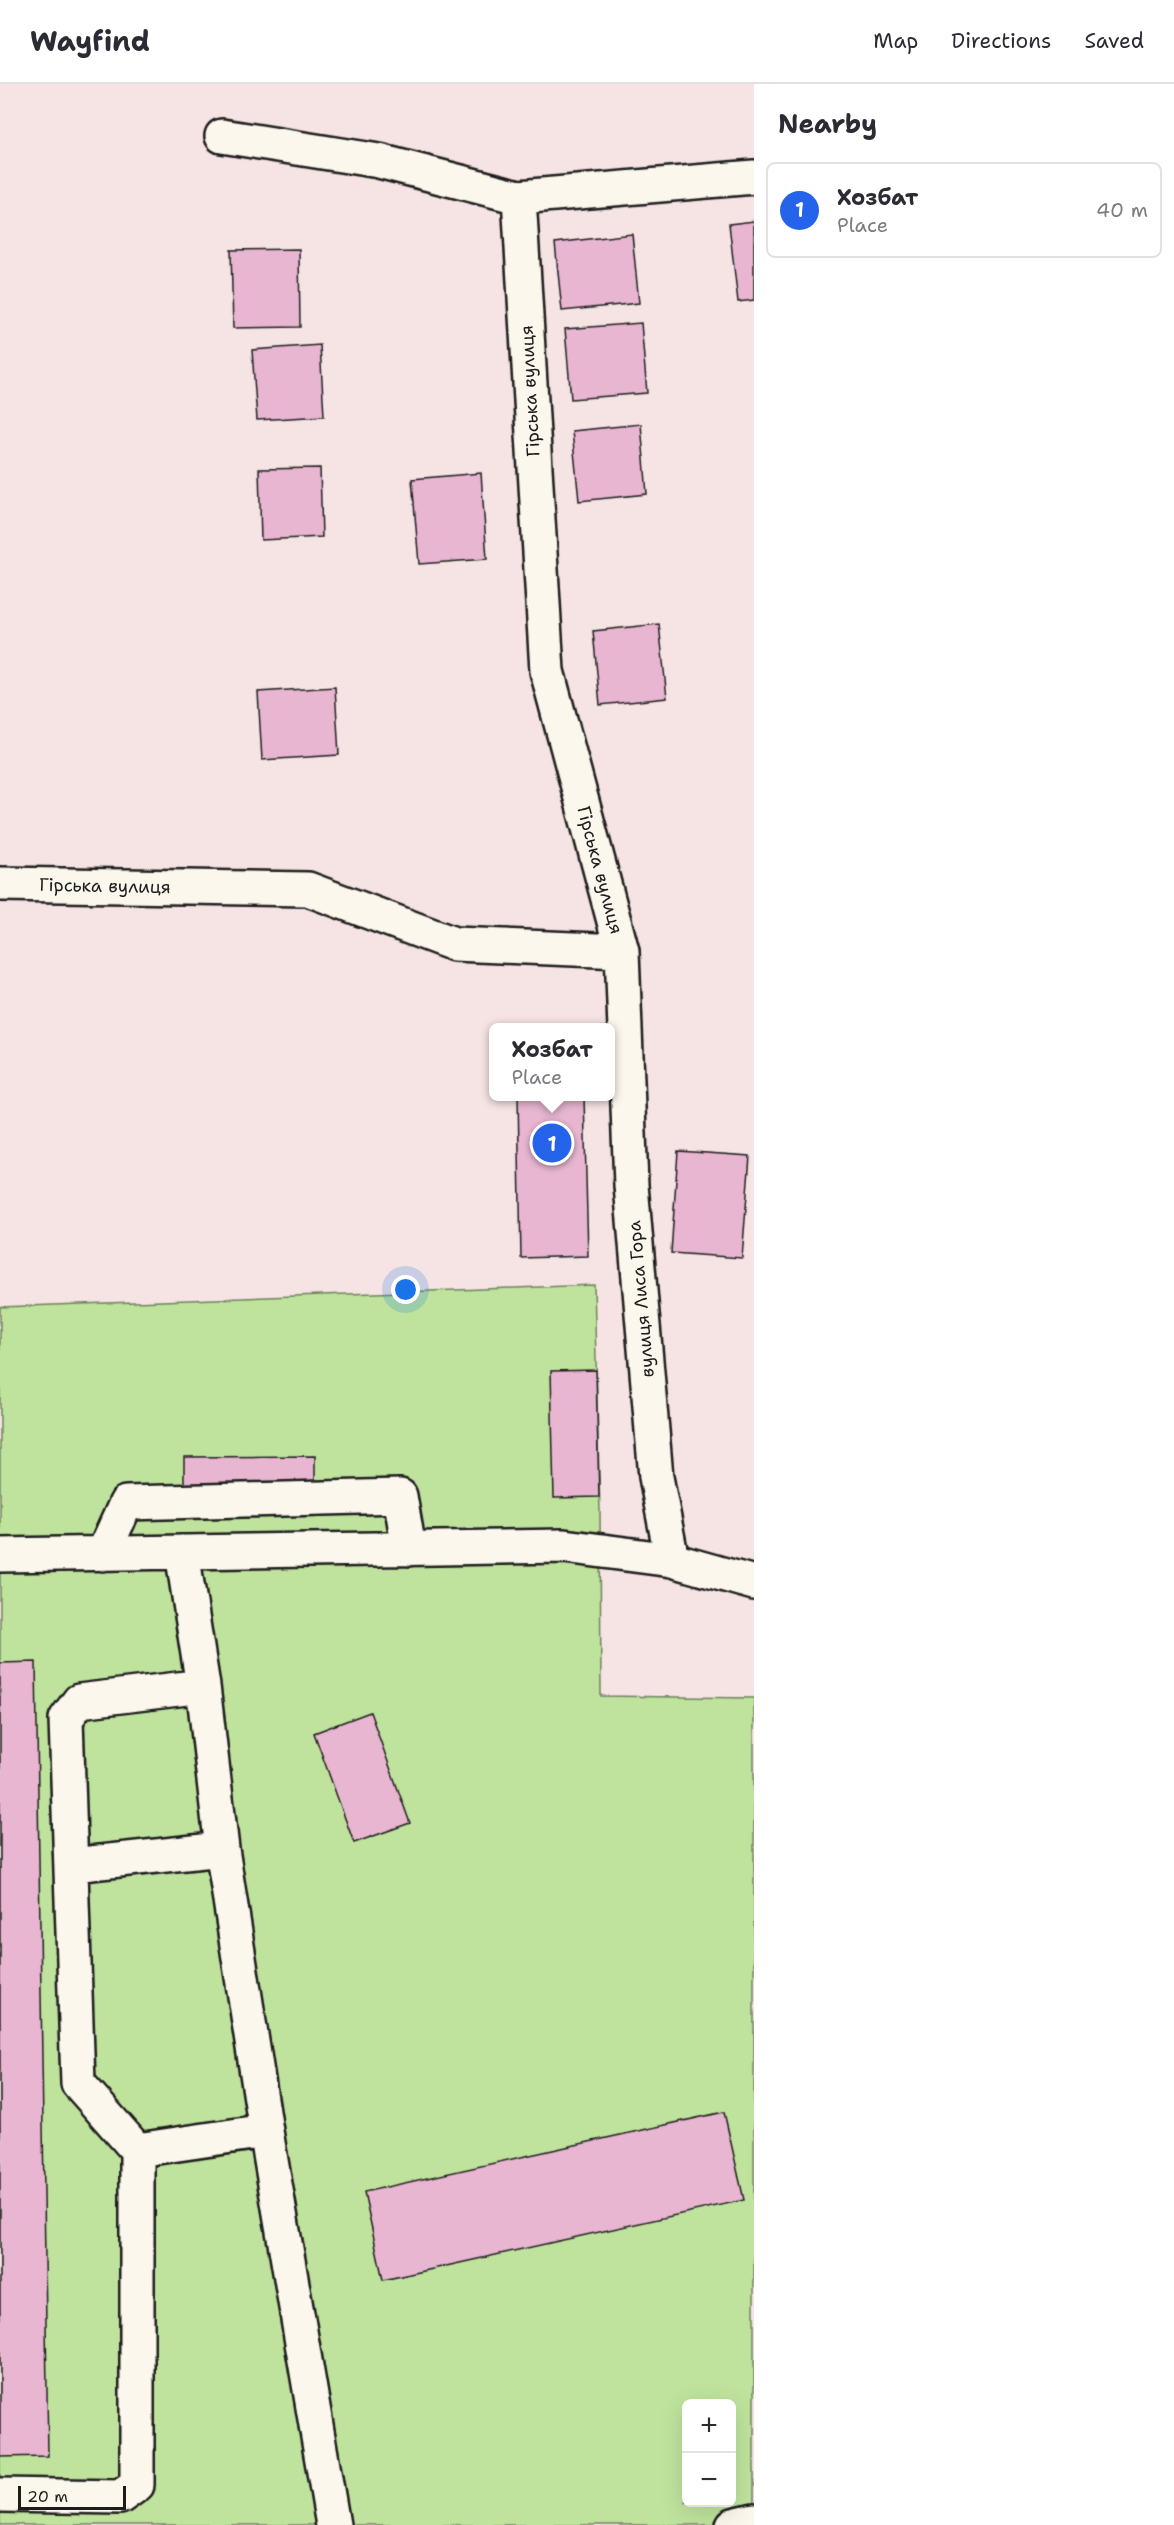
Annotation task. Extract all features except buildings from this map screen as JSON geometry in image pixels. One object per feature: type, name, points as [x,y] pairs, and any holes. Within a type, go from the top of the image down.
[{"type":"street","points":[[222,136],[380,161],[519,197],[754,177]]},
{"type":"street","name":"Гірська вулиця","points":[[0,884],[308,889],[454,944],[622,951],[547,671],[519,197]]},
{"type":"street","name":"вулиця Лиса Гора","points":[[622,951],[631,1185],[656,1477],[672,1560]]},
{"type":"street","points":[[103,1554],[126,1503],[400,1497],[409,1549]]},
{"type":"street","points":[[0,1555],[564,1546],[672,1560],[754,1583]]},
{"type":"street","points":[[182,1552],[203,1686],[222,1849],[266,2131],[333,2525]]},
{"type":"street","points":[[0,2495],[120,2497],[137,2485],[137,2150],[78,2083],[66,1719],[79,1701],[203,1686]]},
{"type":"street","points":[[72,1865],[222,1849]]},
{"type":"street","points":[[137,2150],[266,2131]]},
{"type":"street","points":[[733,2525],[754,2520]]},
{"type":"green space","points":[[594,1285],[600,1512],[601,1696],[754,1698],[754,2525],[0,2525],[0,1307]]},
{"type":"place","name":"Хозбат","points":[[552,1143]]}]
